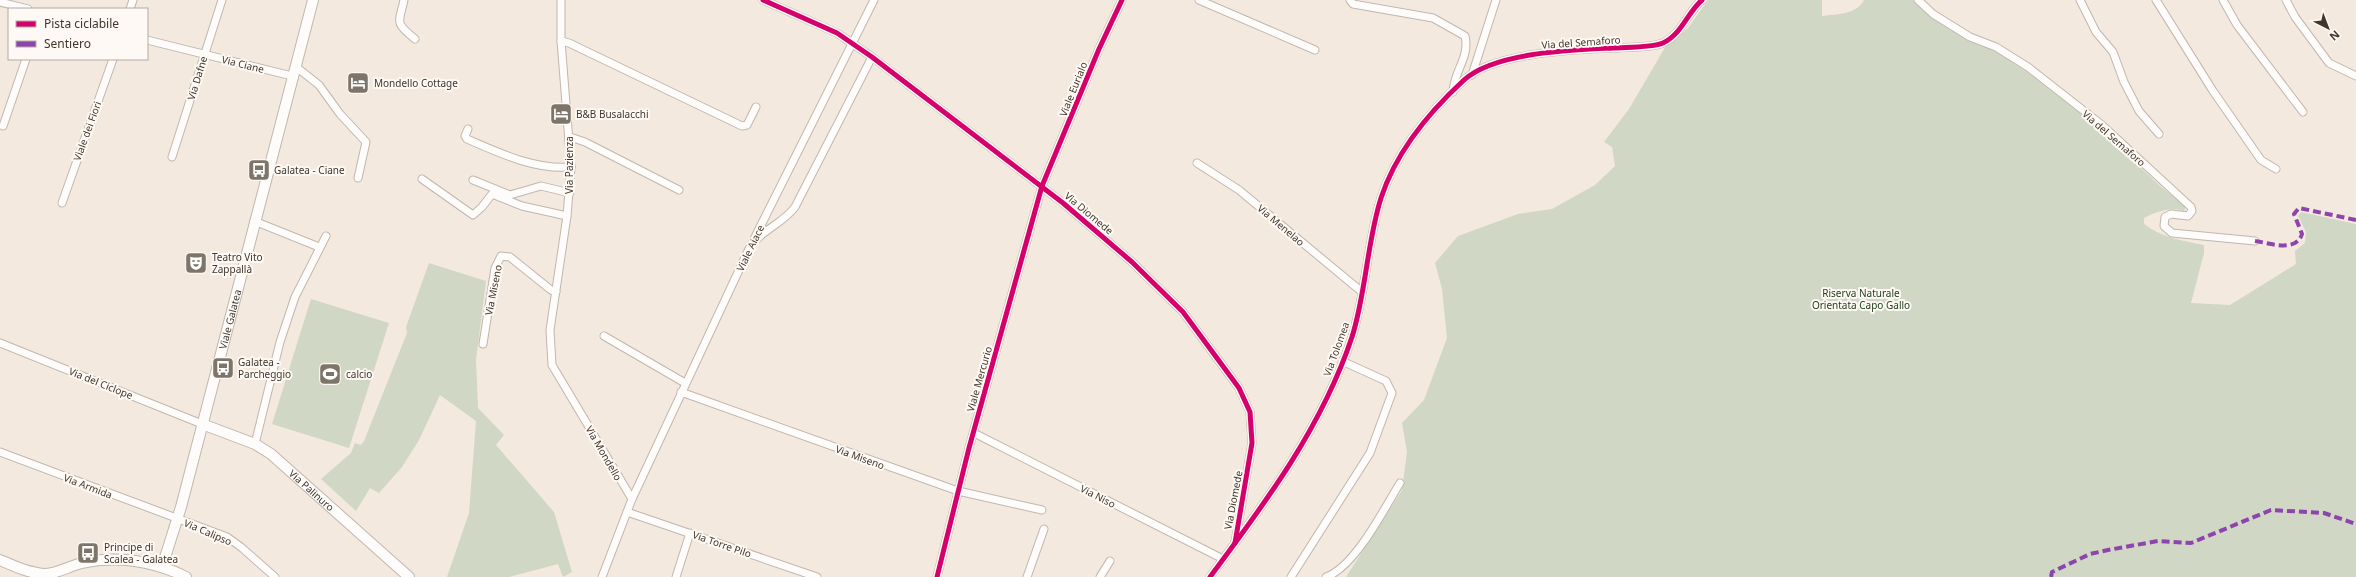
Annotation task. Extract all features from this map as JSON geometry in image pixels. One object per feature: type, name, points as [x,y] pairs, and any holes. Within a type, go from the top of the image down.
[{"type":"main road","name":"Viale Galatea","points":[[162,567],[177,519],[293,71],[313,0]]},
{"type":"main road","name":"Via Palinuro","points":[[202,424],[255,444],[271,454],[409,577]]},
{"type":"main road","points":[[0,560],[35,573],[45,574],[81,563],[110,559],[139,562],[162,567],[186,577]]},
{"type":"street","name":"Via Dafne","points":[[172,157],[222,0]]},
{"type":"street","points":[[404,0],[398,19],[400,25],[415,39]]},
{"type":"street","name":"Via Pazienza","points":[[550,330],[570,193],[571,167],[570,137],[561,41],[561,0]]},
{"type":"street","name":"Via Diomede","points":[[763,0],[852,42],[1042,186],[1112,244],[1169,297],[1205,339],[1239,388],[1250,412],[1252,427],[1249,466],[1235,544]]},
{"type":"street","name":"Viale Aiace","points":[[632,499],[747,253],[874,0]]},
{"type":"street","name":"Viale Eurialo","points":[[1042,186],[1099,49],[1122,0]]},
{"type":"street","points":[[1199,0],[1315,50]]},
{"type":"street","points":[[1350,0],[1353,4],[1433,18],[1465,36],[1468,47],[1453,82],[1453,92]]},
{"type":"street","points":[[1472,75],[1496,0]]},
{"type":"street","name":"Via del Semaforo","points":[[1918,0],[1933,14],[1964,33],[1996,47],[2028,67],[2120,141],[2191,207],[2192,211],[2188,216],[2171,214],[2165,217],[2164,226],[2172,233],[2255,241]]},
{"type":"street","points":[[2080,0],[2096,32],[2113,52],[2124,82],[2139,111],[2159,134]]},
{"type":"street","points":[[2156,0],[2213,91],[2261,160],[2276,169]]},
{"type":"street","points":[[2222,0],[2238,25],[2303,112]]},
{"type":"street","points":[[2286,0],[2295,17],[2329,63],[2356,76]]},
{"type":"street","name":"Via del Semaforo","points":[[1453,92],[1472,75],[1501,62],[1535,54],[1662,43],[1681,28],[1700,1]]},
{"type":"street","points":[[0,2],[24,8]]},
{"type":"street","name":"Via Ciane","points":[[148,40],[205,54],[293,71]]},
{"type":"street","points":[[561,41],[569,43],[742,126],[747,125],[756,107]]},
{"type":"street","points":[[747,253],[762,234],[786,217],[795,207],[872,57]]},
{"type":"street","points":[[4,126],[26,60]]},
{"type":"street","name":"Viale dei Fiori","points":[[62,203],[113,60]]},
{"type":"street","points":[[293,71],[319,85],[340,114],[366,142],[358,178]]},
{"type":"street","name":"Via Tolomea","points":[[1210,577],[1235,544],[1285,471],[1320,416],[1352,337],[1380,200],[1395,161],[1424,122],[1453,92]]},
{"type":"street","points":[[468,129],[465,136],[467,139],[518,159],[547,168],[571,167]]},
{"type":"street","points":[[570,137],[585,142],[680,190]]},
{"type":"street","name":"Via Menelao","points":[[1197,163],[1239,190],[1362,292]]},
{"type":"street","points":[[422,179],[473,215],[482,207],[492,194],[522,206],[567,216]]},
{"type":"street","points":[[473,180],[510,195],[541,186],[570,193]]},
{"type":"street","name":"Viale Mercurio","points":[[937,577],[958,491],[1042,186]]},
{"type":"street","points":[[254,221],[319,246]]},
{"type":"street","points":[[255,444],[280,342],[295,296],[319,246],[326,236]]},
{"type":"street","name":"Via Miseno","points":[[483,344],[495,268],[501,256],[510,257],[551,290],[556,292]]},
{"type":"street","name":"Via Mondello","points":[[550,330],[552,365],[632,499]]},
{"type":"street","points":[[604,336],[685,383]]},
{"type":"street","name":"Via del Ciclope","points":[[0,343],[202,424]]},
{"type":"street","name":"Via Tolomea","points":[[1291,577],[1370,453],[1392,393],[1386,381],[1342,361]]},
{"type":"street","name":"Via Miseno","points":[[681,392],[958,491],[1042,510]]},
{"type":"street","name":"Via Niso","points":[[974,432],[1223,559]]},
{"type":"street","name":"Via Armida","points":[[0,452],[177,519]]},
{"type":"street","points":[[1326,577],[1333,575],[1350,562],[1400,483]]},
{"type":"street","points":[[602,577],[632,499]]},
{"type":"street","name":"Via Torre Pilo","points":[[627,512],[817,577]]},
{"type":"street","name":"Via Calipso","points":[[177,519],[230,539],[275,577]]},
{"type":"street","points":[[1027,577],[1044,529]]},
{"type":"street","points":[[676,577],[690,533]]},
{"type":"street","points":[[1100,577],[1110,561]]},
{"type":"street","points":[[54,577],[63,569]]},
{"type":"green space","name":"Riserva Naturale Orientata Capo Gallo","points":[[1708,0],[1822,0],[1822,16],[1846,13],[1856,9],[1864,0],[1913,0],[1932,17],[1968,41],[1994,50],[2027,72],[2098,127],[2160,186],[2186,207],[2184,211],[2169,209],[2153,214],[2144,218],[2144,224],[2165,235],[2204,245],[2204,253],[2191,303],[2230,305],[2296,264],[2295,251],[2305,243],[2306,232],[2298,216],[2301,212],[2356,224],[2356,577],[1346,577],[1402,490],[1407,452],[1402,423],[1424,400],[1447,338],[1442,289],[1435,263],[1458,236],[1518,214],[1552,209],[1595,185],[1615,166],[1612,147],[1604,142],[1629,109],[1667,44],[1688,28]]},
{"type":"green space","points":[[429,263],[486,281],[476,360],[478,408],[504,435],[496,445],[554,512],[572,572],[563,577],[558,564],[509,577],[447,577],[469,513],[476,421],[440,395],[419,440],[402,467],[379,493],[370,488],[356,511],[321,479],[351,453],[355,443],[361,445],[364,441],[407,333],[406,327]]},
{"type":"green space","name":"calcio","points":[[311,299],[389,323],[349,448],[272,424]]},
{"type":"marked path","points":[[2255,241],[2275,245],[2288,245],[2299,240],[2302,234],[2294,214],[2299,208],[2356,220]]},
{"type":"marked path","points":[[2051,577],[2052,572],[2090,554],[2158,541],[2191,543],[2271,510],[2324,513],[2356,524]]},
{"type":"cycle path","points":[[763,0],[837,33],[872,57],[1063,203],[1132,262],[1183,312],[1239,388],[1250,412],[1252,443],[1235,543]]},
{"type":"cycle path","points":[[937,577],[969,448],[1042,186],[1099,49],[1122,0]]},
{"type":"cycle path","points":[[1210,577],[1272,492],[1309,433],[1325,402],[1340,370],[1357,320],[1376,215],[1387,181],[1404,149],[1426,120],[1464,80],[1495,63],[1535,54],[1658,45],[1670,39],[1680,29],[1692,11],[1702,0]]},
{"type":"place","name":"Mondello Cottage","points":[[358,83]]},
{"type":"place","name":"B&B Busalacchi","points":[[561,114]]},
{"type":"place","name":"Galatea - Ciane","points":[[259,170]]},
{"type":"place","name":"Teatro Vito Zappallà","points":[[196,263]]},
{"type":"place","name":"Galatea - Parcheggio","points":[[223,368]]},
{"type":"place","name":"calcio","points":[[330,374]]},
{"type":"place","name":"Principe di Scalea - Galatea","points":[[88,553]]}]
